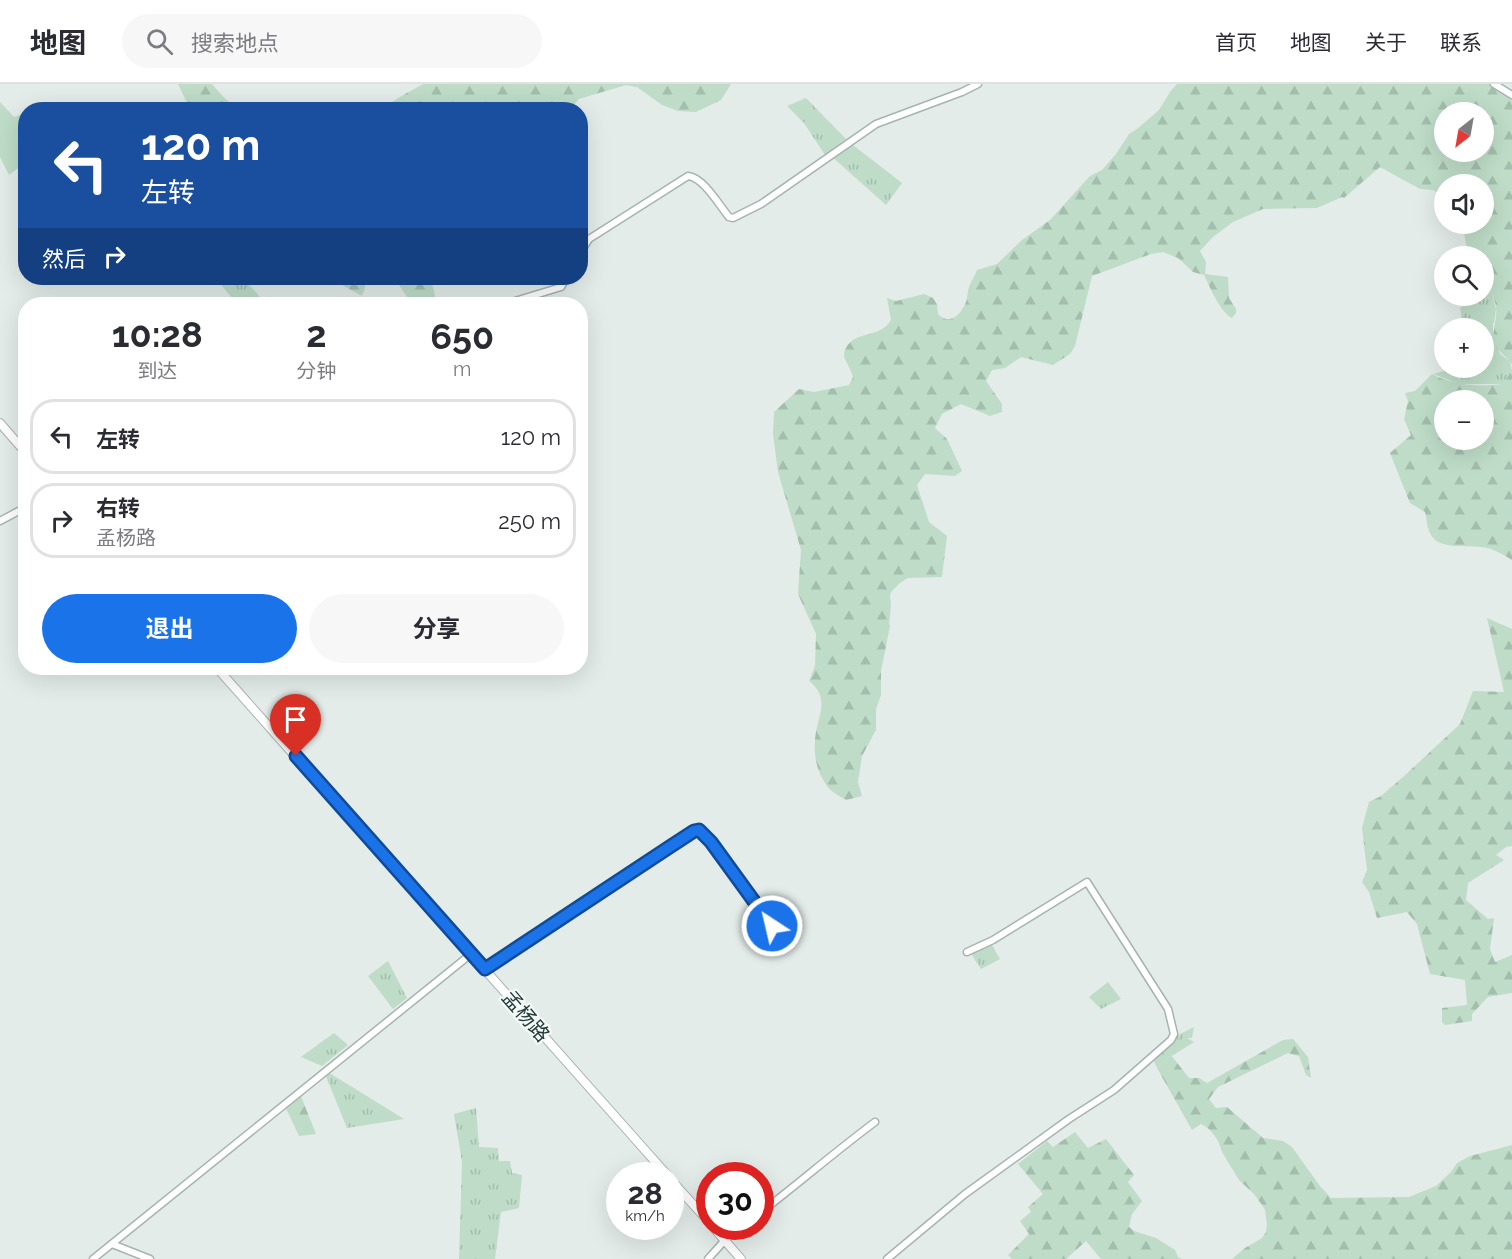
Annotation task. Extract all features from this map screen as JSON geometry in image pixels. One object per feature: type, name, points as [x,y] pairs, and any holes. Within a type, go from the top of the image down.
[{"type":"street","points":[[588,241],[688,177],[694,177],[702,183],[729,217],[733,218],[761,204],[876,124],[962,93],[978,84]]},
{"type":"street","points":[[1494,84],[1512,95]]},
{"type":"street","points":[[528,297],[562,285]]},
{"type":"street","points":[[0,423],[18,444]]},
{"type":"street","points":[[0,522],[18,512]]},
{"type":"street","name":"孟杨路","points":[[223,675],[655,1162]]},
{"type":"street","points":[[485,969],[694,831],[699,830],[711,842],[772,926]]},
{"type":"street","points":[[887,1259],[965,1194],[1069,1119],[1114,1090],[1171,1040],[1174,1034],[1168,1009],[1087,882],[993,940],[967,952]]},
{"type":"street","points":[[93,1259],[471,954]]},
{"type":"street","points":[[774,1202],[875,1122]]},
{"type":"street","name":"孟杨路","points":[[684,1194],[696,1208]]},
{"type":"street","points":[[708,1259],[725,1240],[741,1259]]},
{"type":"street","points":[[111,1244],[150,1259]]},
{"type":"green space","points":[[178,84],[212,84],[229,102],[187,102]]},
{"type":"green space","points":[[423,84],[731,84],[721,100],[696,112],[678,111],[662,105],[637,87],[626,85],[579,99],[576,102],[392,102]]},
{"type":"green space","points":[[1177,84],[1491,84],[1512,95],[1512,365],[1495,343],[1494,246],[1480,246],[1475,234],[1494,234],[1494,174],[1434,174],[1434,191],[1420,189],[1380,167],[1344,198],[1317,208],[1263,209],[1233,222],[1213,237],[1200,251],[1206,262],[1205,274],[1228,277],[1229,298],[1236,309],[1232,318],[1219,305],[1204,275],[1193,272],[1178,258],[1163,252],[1151,254],[1092,276],[1075,346],[1070,354],[1053,365],[1021,357],[1005,368],[992,370],[986,381],[1002,404],[1002,412],[990,416],[961,404],[942,414],[935,428],[947,439],[962,471],[955,476],[925,474],[917,485],[929,522],[947,536],[942,577],[908,578],[891,592],[890,626],[881,671],[881,695],[876,709],[876,730],[862,756],[858,782],[862,796],[846,800],[827,786],[816,759],[816,734],[821,703],[820,695],[809,681],[815,666],[816,634],[798,594],[801,550],[778,472],[773,434],[774,412],[799,389],[814,392],[849,385],[853,377],[844,357],[845,350],[850,342],[881,330],[891,320],[887,298],[896,301],[924,294],[933,298],[937,304],[938,314],[942,317],[950,319],[958,315],[966,302],[969,287],[977,270],[997,264],[1022,240],[1050,220],[1090,176],[1102,170],[1129,134],[1159,110]]},
{"type":"green space","points":[[806,98],[846,139],[825,155],[804,123],[787,106]]},
{"type":"green space","points":[[0,102],[14,117],[18,116],[18,168],[9,175],[0,157]]},
{"type":"green space","points":[[849,142],[902,183],[886,205],[830,155]]},
{"type":"green space","points":[[1464,234],[1476,234],[1480,246],[1466,246]]},
{"type":"green space","points":[[221,285],[249,285],[260,297],[231,297]]},
{"type":"green space","points":[[342,285],[365,285],[363,296],[362,289],[362,296]]},
{"type":"green space","points":[[399,285],[432,285],[435,297],[407,297]]},
{"type":"green space","points":[[1494,301],[1496,309],[1494,323],[1494,318],[1462,318],[1460,308],[1463,306],[1494,306]]},
{"type":"green space","points":[[1494,333],[1500,354],[1510,361],[1512,370],[1503,384],[1459,384],[1443,378],[1494,378]]},
{"type":"green space","points":[[1512,370],[1512,560],[1490,549],[1447,545],[1435,540],[1429,530],[1425,512],[1410,503],[1390,453],[1411,435],[1404,419],[1408,401],[1405,393],[1415,391],[1432,374],[1434,378],[1467,385],[1503,384]]},
{"type":"green space","points":[[1487,618],[1512,629],[1512,846],[1506,847],[1496,855],[1504,860],[1468,883],[1466,900],[1488,919],[1494,918],[1490,949],[1495,962],[1512,955],[1512,993],[1488,997],[1472,1014],[1472,1021],[1445,1025],[1442,1022],[1442,1008],[1467,1005],[1465,980],[1430,974],[1417,924],[1407,912],[1377,918],[1369,892],[1362,882],[1367,870],[1362,828],[1369,802],[1381,796],[1460,724],[1473,691],[1504,692]]},
{"type":"green space","points":[[990,942],[1000,959],[981,969],[970,952]]},
{"type":"green space","points":[[388,961],[407,998],[393,1009],[368,976]]},
{"type":"green space","points":[[1108,982],[1121,999],[1101,1009],[1089,997]]},
{"type":"green space","points":[[1194,1027],[1192,1038],[1187,1038],[1194,1042],[1171,1055],[1157,1068],[1154,1061],[1176,1036]]},
{"type":"green space","points":[[334,1033],[348,1045],[322,1066],[301,1057]]},
{"type":"green space","points":[[1293,1039],[1308,1057],[1311,1078],[1306,1075],[1299,1056],[1288,1053],[1218,1087],[1209,1099],[1216,1108],[1227,1107],[1263,1138],[1283,1141],[1292,1147],[1331,1198],[1409,1197],[1436,1186],[1457,1163],[1470,1156],[1512,1145],[1512,1259],[1232,1259],[1262,1238],[1267,1225],[1265,1210],[1254,1194],[1239,1180],[1212,1132],[1201,1124],[1192,1130],[1157,1068],[1171,1055],[1189,1078],[1199,1078],[1207,1083],[1283,1040]]},
{"type":"green space","points":[[323,1069],[404,1119],[347,1128]]},
{"type":"green space","points":[[298,1089],[316,1134],[299,1136],[283,1102]]},
{"type":"green space","points":[[476,1108],[479,1147],[498,1148],[499,1161],[510,1161],[512,1173],[522,1175],[519,1208],[501,1212],[495,1259],[459,1259],[462,1162],[454,1114]]},
{"type":"green space","points":[[1075,1132],[1088,1148],[1106,1139],[1134,1175],[1128,1182],[1142,1201],[1132,1214],[1129,1227],[1134,1231],[1156,1238],[1175,1250],[1178,1257],[1182,1259],[1101,1259],[1086,1241],[1066,1259],[1012,1259],[1008,1255],[1029,1234],[1020,1221],[1031,1212],[1028,1207],[1043,1194],[1018,1164],[1047,1141],[1053,1147]]},
{"type":"route","points":[[296,756],[485,969],[694,831],[699,830],[711,842],[772,926]]}]
